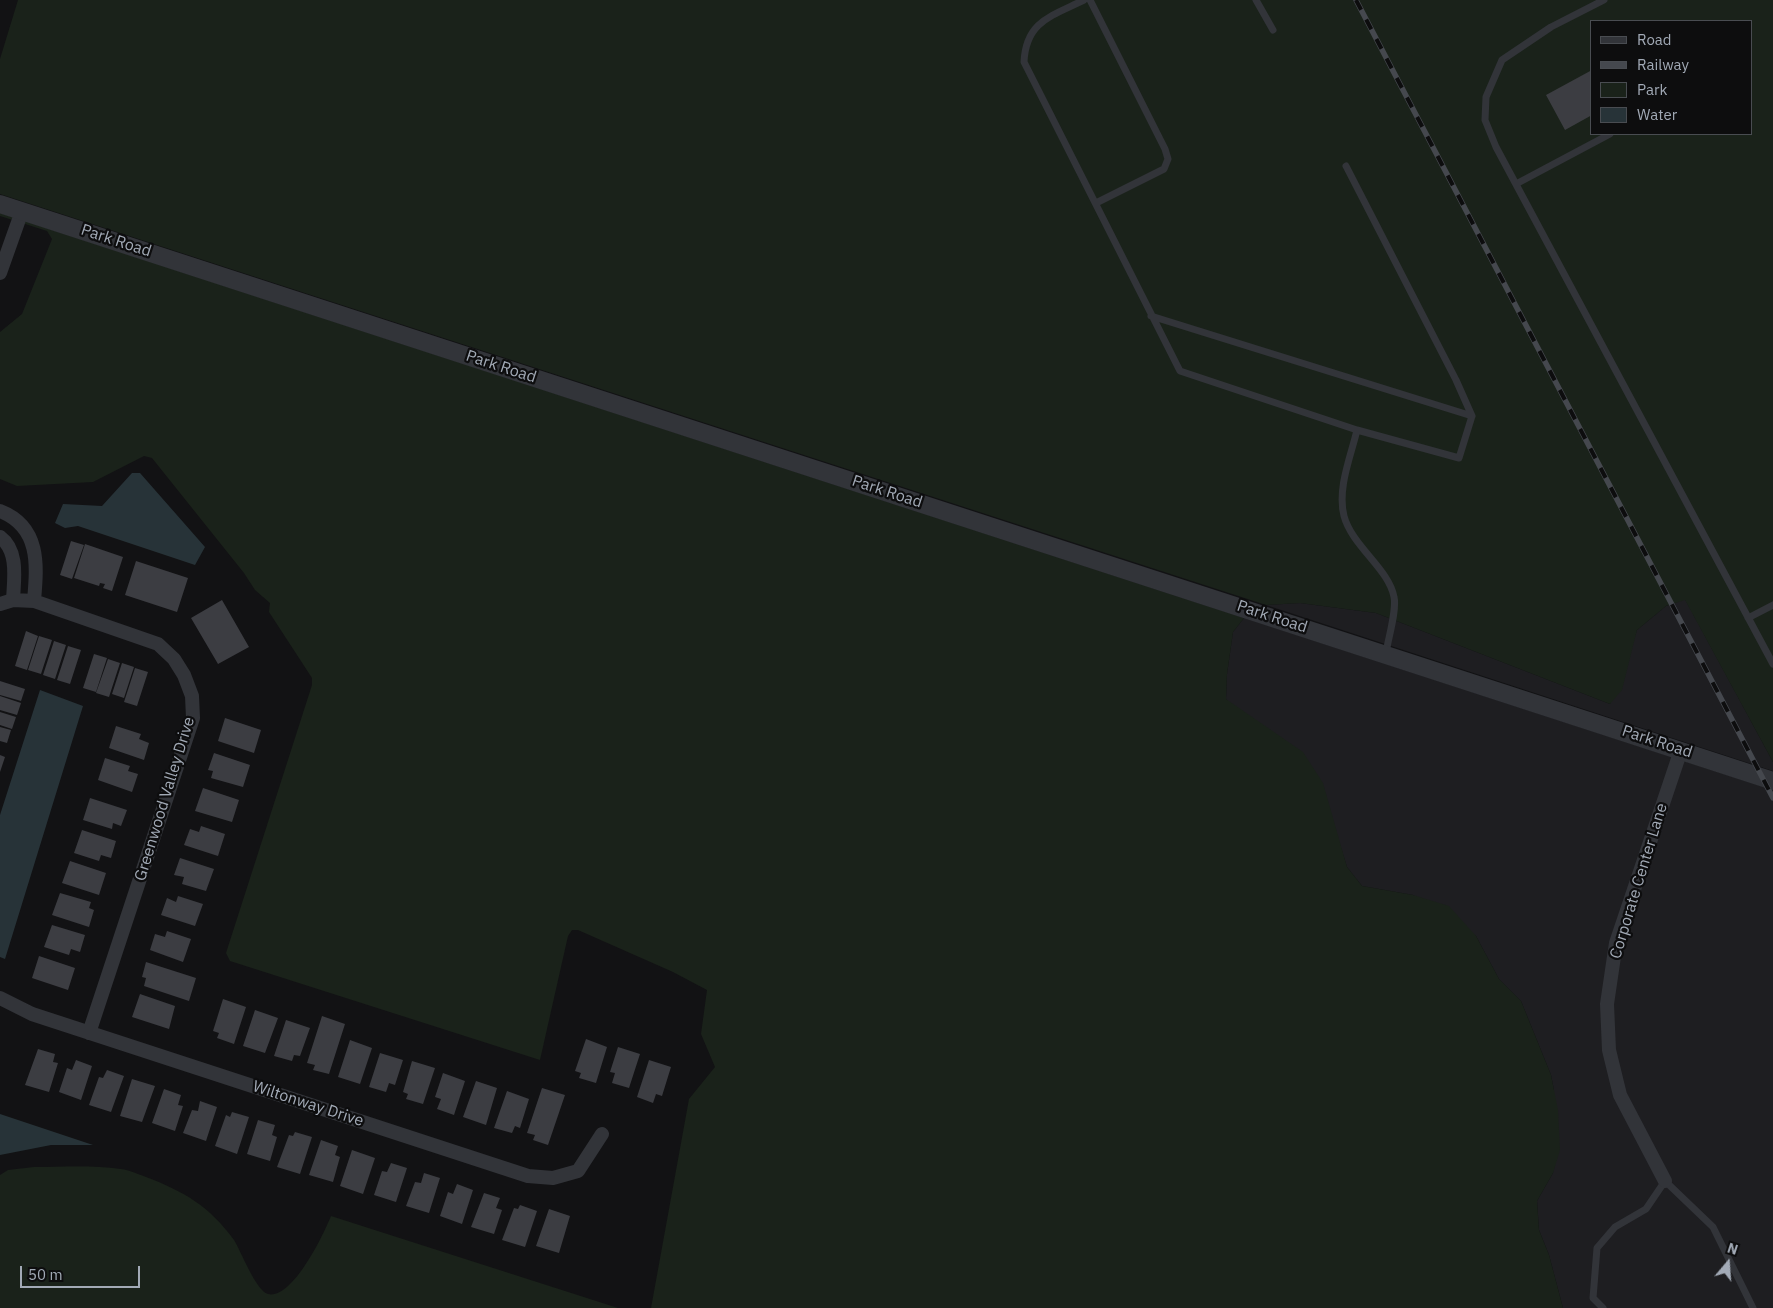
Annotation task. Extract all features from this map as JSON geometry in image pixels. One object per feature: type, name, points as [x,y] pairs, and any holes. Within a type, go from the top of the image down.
[{"type":"street","name":"Park Road","points":[[0,204],[1773,780]]},
{"type":"street","points":[[0,273],[22,211]]},
{"type":"street","points":[[0,511],[21,526],[33,544],[37,560],[34,601]]},
{"type":"street","points":[[0,536],[7,542],[15,570],[7,602]]},
{"type":"street","name":"Greenwood Valley Drive","points":[[7,602],[34,601],[158,644],[174,659],[192,696],[193,718],[89,1033]]},
{"type":"street","name":"Corporate Center Lane","points":[[1665,1181],[1620,1095],[1609,1050],[1607,1004],[1616,943],[1681,750]]},
{"type":"street","name":"Wiltonway Drive","points":[[0,998],[32,1014],[528,1176],[554,1178],[578,1171],[602,1134]]},
{"type":"lane","points":[[1084,0],[1040,22],[1025,44],[1024,62],[1180,371],[1358,430],[1459,458],[1472,416],[1456,380],[1346,166]]},
{"type":"lane","points":[[1090,0],[1168,158],[1164,169],[1096,203]]},
{"type":"lane","points":[[1256,0],[1273,30]]},
{"type":"lane","points":[[1604,0],[1552,27],[1502,60],[1486,97],[1485,120],[1496,147],[1773,664]]},
{"type":"lane","points":[[1516,184],[1608,135]]},
{"type":"lane","points":[[1151,316],[1472,416]]},
{"type":"lane","points":[[1358,430],[1345,480],[1344,515],[1350,531],[1391,586],[1395,598],[1386,654]]},
{"type":"lane","points":[[1748,618],[1773,605]]},
{"type":"lane","points":[[1603,1308],[1593,1298],[1597,1248],[1615,1226],[1646,1210],[1665,1181],[1713,1227],[1753,1308]]},
{"type":"shaded area","points":[[1685,599],[1773,762],[1773,771],[1266,605],[1300,603],[1376,613],[1610,704],[1637,630],[1666,606]]},
{"type":"shaded area","points":[[1244,618],[1773,790],[1773,1308],[1563,1308],[1549,1255],[1539,1230],[1537,1201],[1553,1173],[1554,1090],[1551,1075],[1521,1001],[1499,979],[1476,936],[1413,895],[1362,886],[1347,867],[1334,826],[1226,699],[1227,674],[1233,632]]},
{"type":"green space","points":[[18,0],[1773,0],[1773,762],[1685,600],[1666,606],[1637,630],[1622,690],[1610,704],[1376,613],[1300,603],[1266,605],[0,194],[0,59]]},
{"type":"green space","points":[[0,213],[1244,618],[1233,632],[1227,674],[1226,699],[1303,752],[1323,783],[1347,867],[1362,886],[1413,895],[1449,906],[1476,936],[1499,979],[1521,1001],[1551,1075],[1558,1110],[1560,1150],[1553,1173],[1537,1201],[1539,1230],[1549,1255],[1563,1308],[651,1308],[689,1099],[715,1067],[701,1034],[707,990],[673,972],[578,930],[572,930],[568,936],[540,1060],[230,961],[226,953],[312,685],[312,678],[269,612],[270,603],[255,590],[244,573],[152,458],[144,456],[93,482],[17,486],[0,479],[0,332],[22,314],[52,239],[47,231],[0,216]]},
{"type":"green space","points":[[34,1167],[89,1167],[124,1170],[134,1172],[173,1188],[195,1201],[225,1228],[234,1240],[259,1286],[268,1294],[277,1293],[287,1287],[306,1265],[331,1216],[618,1308],[0,1308],[0,1175],[8,1170]]},
{"type":"water","points":[[132,473],[140,473],[205,547],[195,565],[78,526],[65,528],[55,523],[63,504],[102,506]]},
{"type":"water","points":[[40,690],[83,706],[5,959],[0,957],[0,815]]},
{"type":"water","points":[[0,1114],[93,1145],[51,1145],[0,1155]]},
{"type":"building","points":[[1590,71],[1590,116],[1565,130],[1546,95]]},
{"type":"building","points":[[71,541],[84,545],[72,579],[60,575]]},
{"type":"building","points":[[85,544],[123,557],[112,591],[103,588],[105,584],[100,583],[99,586],[74,578]]},
{"type":"building","points":[[136,561],[188,578],[177,612],[125,595]]},
{"type":"building","points":[[222,600],[249,647],[218,664],[191,618]]},
{"type":"building","points":[[26,631],[38,636],[27,670],[15,666]]},
{"type":"building","points":[[39,636],[52,640],[41,674],[28,670]]},
{"type":"building","points":[[54,641],[66,645],[55,679],[43,675]]},
{"type":"building","points":[[68,646],[81,650],[70,684],[57,680]]},
{"type":"building","points":[[94,654],[107,658],[96,692],[83,688]]},
{"type":"building","points":[[108,659],[120,663],[109,697],[96,693]]},
{"type":"building","points":[[122,663],[134,667],[124,698],[112,694]]},
{"type":"building","points":[[135,668],[148,672],[137,706],[124,702]]},
{"type":"building","points":[[0,681],[25,689],[21,701],[0,695]]},
{"type":"building","points":[[0,696],[21,703],[17,715],[0,710]]},
{"type":"building","points":[[0,712],[16,717],[12,729],[0,725]]},
{"type":"building","points":[[225,718],[261,730],[254,753],[218,741]]},
{"type":"building","points":[[116,726],[141,734],[139,739],[149,743],[144,760],[109,748]]},
{"type":"building","points":[[0,727],[11,730],[7,743],[0,741]]},
{"type":"building","points":[[214,753],[250,765],[243,787],[211,778],[213,771],[208,770]]},
{"type":"building","points":[[0,755],[5,757],[0,772]]},
{"type":"building","points":[[105,758],[130,766],[128,771],[138,774],[132,792],[98,780]]},
{"type":"building","points":[[203,788],[239,800],[232,822],[195,811]]},
{"type":"building","points":[[90,798],[127,810],[121,826],[113,823],[112,829],[83,820]]},
{"type":"building","points":[[201,826],[225,834],[218,856],[184,845],[190,829],[199,832]]},
{"type":"building","points":[[82,830],[116,841],[111,858],[101,855],[99,861],[74,853]]},
{"type":"building","points":[[180,858],[214,869],[206,891],[182,884],[184,877],[174,875]]},
{"type":"building","points":[[70,861],[106,873],[99,895],[62,883]]},
{"type":"building","points":[[60,893],[91,902],[89,908],[94,910],[89,927],[52,915]]},
{"type":"building","points":[[178,896],[203,904],[195,926],[161,915],[167,898],[176,902]]},
{"type":"building","points":[[52,925],[85,935],[80,952],[71,949],[69,955],[44,947]]},
{"type":"building","points":[[167,931],[191,939],[183,962],[150,950],[155,934],[165,937]]},
{"type":"building","points":[[39,956],[75,968],[68,990],[32,978]]},
{"type":"building","points":[[146,962],[196,978],[189,1001],[144,986],[146,978],[142,977]]},
{"type":"building","points":[[140,994],[175,1006],[169,1029],[132,1017]]},
{"type":"building","points":[[223,999],[246,1007],[234,1044],[217,1038],[219,1033],[213,1031]]},
{"type":"building","points":[[255,1010],[278,1018],[265,1053],[243,1046]]},
{"type":"building","points":[[322,1016],[345,1024],[329,1074],[313,1070],[315,1065],[307,1063]]},
{"type":"building","points":[[286,1020],[310,1028],[300,1056],[294,1055],[292,1061],[274,1056]]},
{"type":"building","points":[[586,1039],[607,1047],[596,1083],[579,1078],[581,1073],[575,1071]]},
{"type":"building","points":[[350,1040],[372,1048],[360,1084],[338,1077]]},
{"type":"building","points":[[618,1047],[640,1054],[629,1088],[612,1083],[615,1073],[610,1072]]},
{"type":"building","points":[[38,1049],[55,1054],[53,1062],[58,1063],[49,1092],[25,1085]]},
{"type":"building","points":[[380,1053],[403,1060],[395,1085],[389,1083],[386,1092],[369,1087]]},
{"type":"building","points":[[76,1060],[92,1066],[81,1100],[59,1092],[67,1068],[72,1070]]},
{"type":"building","points":[[649,1060],[671,1067],[662,1096],[656,1094],[653,1103],[637,1097]]},
{"type":"building","points":[[412,1061],[435,1068],[423,1104],[406,1099],[408,1094],[403,1092]]},
{"type":"building","points":[[107,1070],[124,1076],[111,1112],[89,1105],[99,1077],[103,1078]]},
{"type":"building","points":[[443,1073],[465,1081],[454,1115],[437,1109],[441,1099],[435,1097]]},
{"type":"building","points":[[132,1079],[155,1086],[142,1122],[120,1116]]},
{"type":"building","points":[[476,1081],[497,1088],[486,1125],[463,1117]]},
{"type":"building","points":[[542,1088],[565,1095],[548,1145],[533,1140],[535,1135],[527,1133]]},
{"type":"building","points":[[164,1089],[181,1095],[178,1105],[183,1106],[175,1131],[152,1123]]},
{"type":"building","points":[[507,1091],[529,1099],[520,1128],[515,1126],[512,1133],[494,1128]]},
{"type":"building","points":[[200,1101],[217,1107],[206,1141],[183,1133],[192,1110],[198,1111]]},
{"type":"building","points":[[232,1112],[249,1117],[237,1154],[215,1146],[226,1115],[230,1117]]},
{"type":"building","points":[[258,1120],[275,1125],[272,1135],[277,1137],[270,1161],[247,1154]]},
{"type":"building","points":[[295,1132],[312,1137],[300,1174],[277,1167],[289,1135],[293,1136]]},
{"type":"building","points":[[321,1140],[338,1146],[335,1155],[340,1157],[333,1182],[309,1175]]},
{"type":"building","points":[[352,1150],[375,1158],[363,1194],[340,1186]]},
{"type":"building","points":[[391,1163],[407,1168],[396,1202],[374,1195],[382,1171],[387,1172]]},
{"type":"building","points":[[424,1173],[440,1178],[429,1213],[406,1206],[415,1182],[421,1183]]},
{"type":"building","points":[[457,1184],[473,1190],[462,1224],[440,1216],[448,1192],[453,1194]]},
{"type":"building","points":[[484,1193],[500,1198],[496,1208],[502,1210],[494,1234],[471,1227]]},
{"type":"building","points":[[520,1205],[537,1211],[525,1247],[502,1240],[514,1208],[518,1209]]},
{"type":"building","points":[[549,1209],[570,1216],[559,1253],[536,1246]]},
{"type":"railway","points":[[1356,0],[1773,798]]}]
